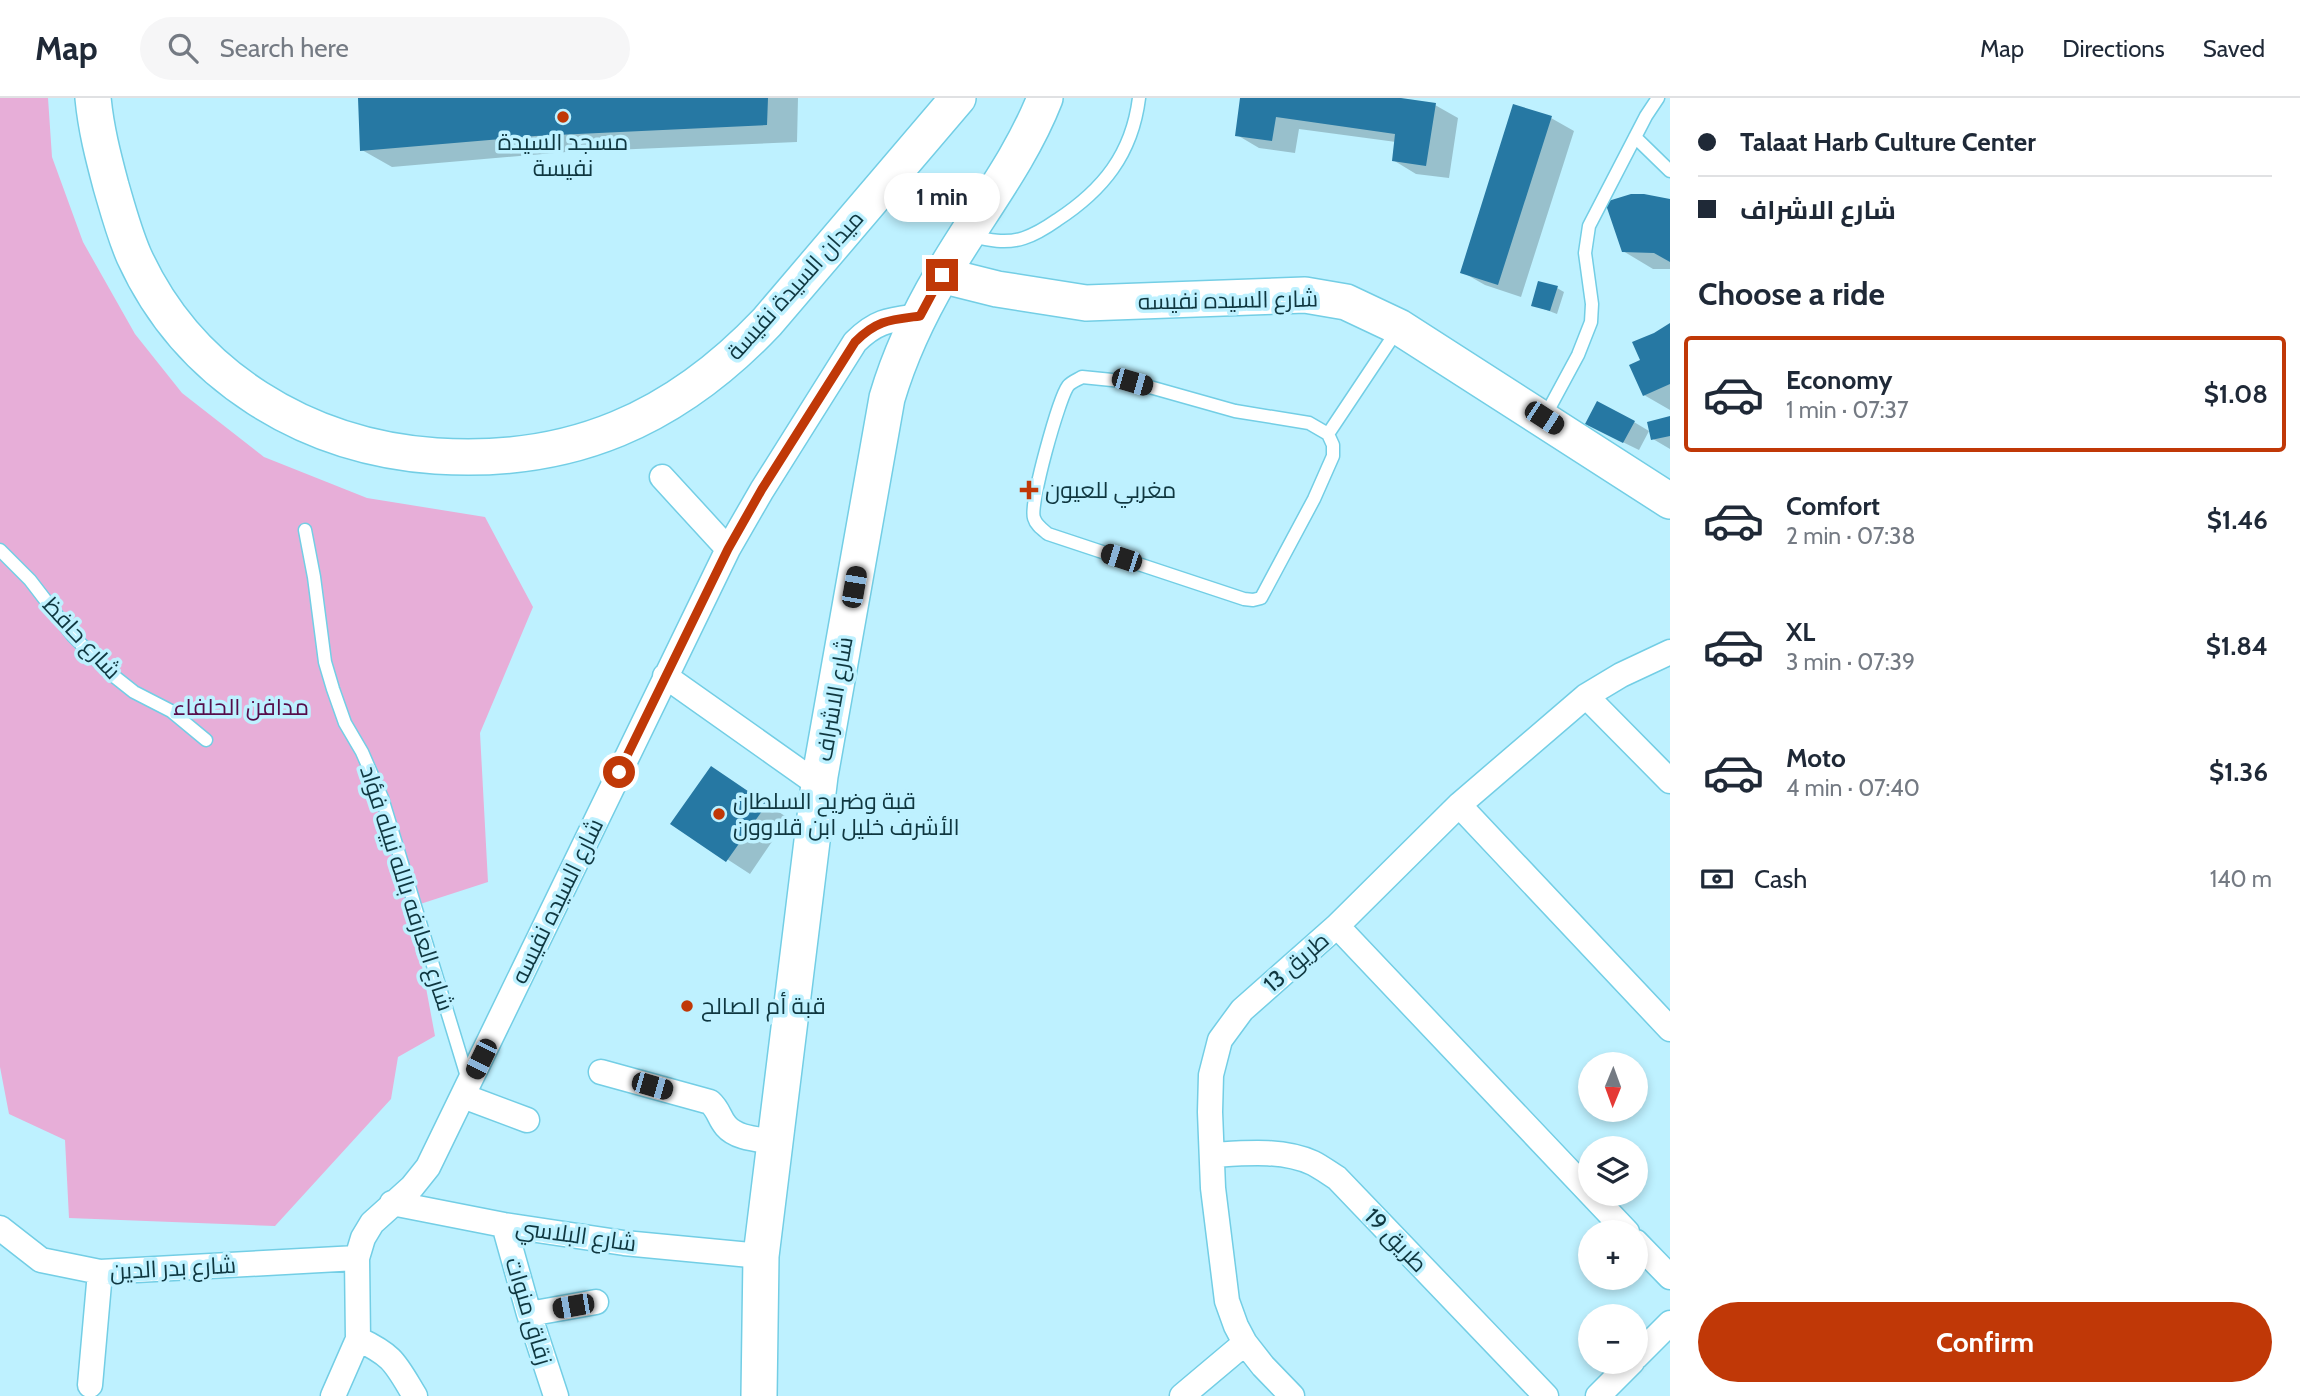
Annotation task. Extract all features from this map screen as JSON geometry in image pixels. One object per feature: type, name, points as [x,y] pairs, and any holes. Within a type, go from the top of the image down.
[{"type":"street","name":"ميدان السيدة نفيسة","points":[[93,98],[102,155],[121,222],[135,257],[152,290],[198,350],[255,397],[286,416],[320,431],[354,443],[390,451],[464,458],[538,452],[575,444],[646,416],[680,398],[711,376],[767,322],[958,98]]},
{"type":"street","name":"شارع الاشراف","points":[[759,1396],[761,1256],[819,785],[887,398],[904,349],[920,316],[942,275],[1024,146],[1045,98]]},
{"type":"street","name":"شارع السيده نفيسه","points":[[942,275],[997,289],[1086,303],[1305,295],[1346,302],[1399,327],[1670,501]]},
{"type":"street","name":"شارع السيده نفيسه","points":[[357,1258],[363,1238],[372,1223],[412,1187],[428,1167],[665,676],[728,549],[762,489],[855,342],[881,321],[920,316]]},
{"type":"street","points":[[662,477],[728,549]]},
{"type":"street","name":"طريق 13","points":[[1292,1396],[1263,1367],[1245,1343],[1227,1301],[1213,1188],[1212,1155],[1211,1075],[1220,1040],[1242,1010],[1337,926],[1459,805],[1586,696],[1670,652]]},
{"type":"street","points":[[665,676],[819,785]]},
{"type":"street","points":[[1586,696],[1670,781]]},
{"type":"street","points":[[1459,805],[1670,1030]]},
{"type":"street","points":[[1337,926],[1616,1220]]},
{"type":"street","points":[[601,1072],[710,1102],[717,1107],[723,1121],[738,1135],[775,1142]]},
{"type":"street","points":[[466,1090],[527,1120]]},
{"type":"street","name":"طريق 19","points":[[1212,1155],[1264,1153],[1290,1157],[1313,1163],[1337,1178],[1546,1396]]},
{"type":"street","name":"شارع البلاسي","points":[[393,1203],[504,1225],[624,1243],[761,1256]]},
{"type":"street","name":"زقاق منوات","points":[[504,1225],[556,1396]]},
{"type":"street","name":"شارع بدر الدين","points":[[0,1228],[41,1259],[100,1272],[357,1258]]},
{"type":"street","points":[[1648,1255],[1670,1278]]},
{"type":"street","points":[[332,1396],[358,1339],[357,1258]]},
{"type":"street","points":[[90,1385],[100,1272]]},
{"type":"street","points":[[529,1314],[596,1302]]},
{"type":"street","points":[[1648,1345],[1670,1323]]},
{"type":"street","points":[[358,1339],[381,1350],[392,1359],[415,1396]]},
{"type":"street","points":[[1182,1396],[1245,1343]]},
{"type":"street","points":[[1598,1396],[1620,1374]]},
{"type":"lane","points":[[967,235],[999,241],[1024,238],[1079,205],[1097,190],[1112,170],[1133,126],[1139,98]]},
{"type":"lane","points":[[1544,418],[1586,339],[1592,304],[1586,268],[1588,233],[1595,213],[1658,98]]},
{"type":"lane","points":[[1635,137],[1670,172]]},
{"type":"lane","points":[[1328,434],[1399,327]]},
{"type":"lane","points":[[1082,377],[1132,382],[1235,411],[1309,423],[1328,434],[1333,445],[1333,456],[1261,598],[1253,600],[1048,534],[1039,527],[1034,518],[1032,506],[1039,472],[1067,387],[1082,377]]},
{"type":"lane","name":"شارع العارفه بالله نبيله فؤاد","points":[[305,530],[325,662],[345,723],[362,752],[382,798],[466,1090]]},
{"type":"lane","name":"شارع حافظ","points":[[0,550],[30,580],[73,636],[110,673],[134,692],[171,711],[205,740]]},
{"type":"green space","name":"مدافن الحلفاء","points":[[0,98],[48,98],[52,157],[83,242],[135,334],[182,393],[264,457],[367,498],[485,517],[533,607],[480,733],[488,882],[411,907],[435,1036],[398,1057],[391,1099],[275,1226],[69,1218],[65,1140],[9,1114],[0,1067]]},
{"type":"building","name":"مسجد السيدة نفيسة","points":[[358,98],[768,98],[767,125],[535,136],[360,151]]},
{"type":"building","points":[[1240,98],[1401,98],[1436,103],[1426,166],[1392,161],[1395,134],[1276,117],[1272,141],[1235,136]]},
{"type":"building","points":[[1513,104],[1552,116],[1498,285],[1460,273]]},
{"type":"building","points":[[1631,194],[1670,199],[1670,262],[1654,253],[1622,252],[1605,202]]},
{"type":"building","points":[[1538,281],[1558,286],[1550,311],[1531,306]]},
{"type":"building","points":[[1670,323],[1670,384],[1643,396],[1629,365],[1640,360],[1632,342]]},
{"type":"building","points":[[1597,401],[1635,421],[1623,443],[1585,424]]},
{"type":"building","points":[[1670,416],[1670,436],[1651,440],[1647,422]]},
{"type":"building","name":"قبة وضريح السلطان الأشرف خليل ابن قلاوون","points":[[711,766],[767,804],[726,862],[670,824]]},
{"type":"place","name":"مسجد السيدة نفيسة","points":[[563,117]]},
{"type":"place","name":"مغربي للعيون","points":[[1029,490]]},
{"type":"place","name":"قبة وضريح السلطان الأشرف خليل ابن قلاوون","points":[[719,814]]},
{"type":"place","name":"قبة أم الصالح","points":[[687,1006]]},
{"type":"route","points":[[619,772],[728,549],[762,489],[855,342],[881,321],[920,316],[942,275]]}]
